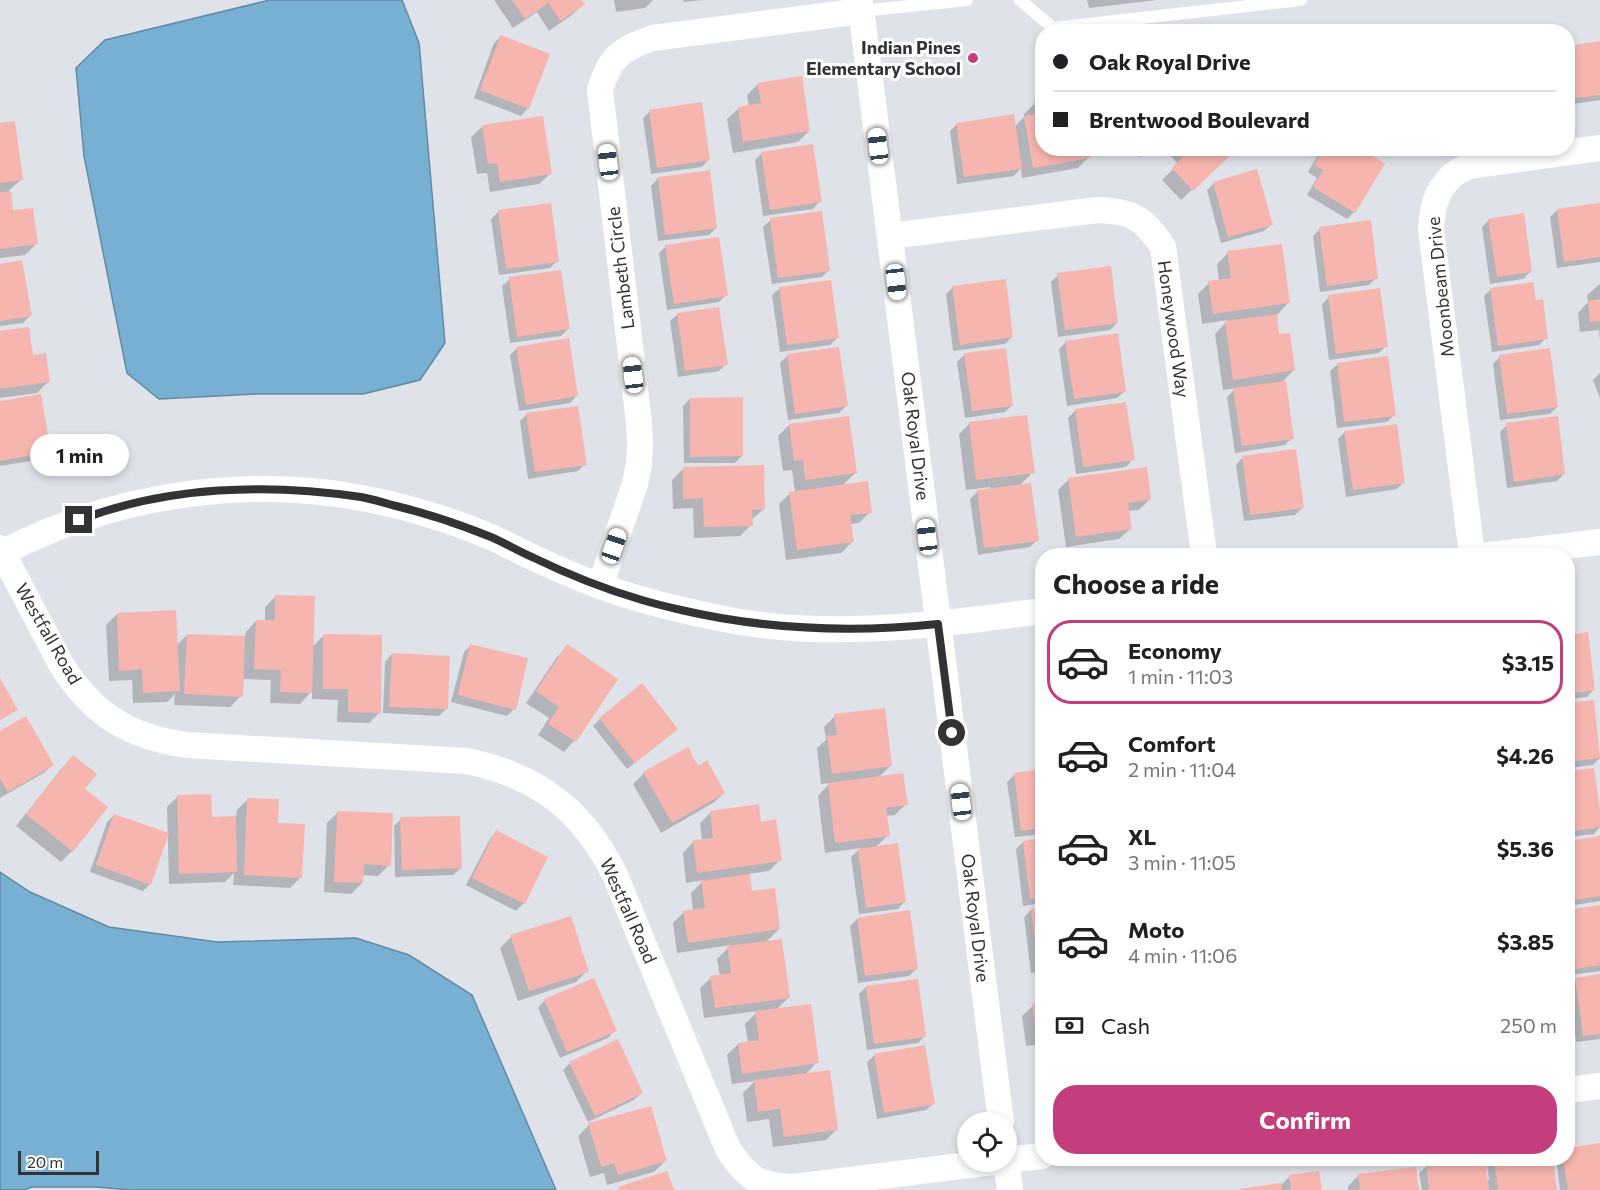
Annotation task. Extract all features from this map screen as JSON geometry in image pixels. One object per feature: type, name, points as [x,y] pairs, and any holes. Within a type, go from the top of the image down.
[{"type":"street","name":"Oak Royal Drive","points":[[861,6],[1000,1112]]},
{"type":"street","name":"Lambeth Circle","points":[[600,586],[635,484],[640,444],[600,90],[606,71],[617,56],[634,44],[653,38],[861,6]]},
{"type":"street","name":"Moonbeam Drive","points":[[1575,151],[1600,148]]},
{"type":"street","name":"Moonbeam Drive","points":[[1471,548],[1431,230],[1432,210],[1439,192],[1451,176],[1468,166],[1541,156]]},
{"type":"street","name":"Honeywood Way","points":[[890,236],[1098,210],[1118,210],[1137,218],[1152,230],[1163,247],[1202,548]]},
{"type":"street","points":[[1,552],[98,513],[163,498],[229,489],[296,490],[363,497],[428,514],[491,537],[533,558],[600,586],[643,601],[717,618],[768,626],[818,629],[894,628],[1035,612]]},
{"type":"street","points":[[1549,548],[1600,542]]},
{"type":"street","name":"Westfall Road","points":[[1,552],[62,666],[73,682],[100,711],[133,731],[166,742],[187,745],[467,761],[519,777],[564,806],[579,821],[605,856],[615,875],[728,1149],[739,1166],[754,1179],[773,1186],[794,1187],[957,1167]]},
{"type":"street","points":[[1575,1089],[1600,1086]]},
{"type":"street","points":[[1017,1159],[1035,1157]]},
{"type":"street","points":[[1008,1172],[1010,1190]]},
{"type":"lane","points":[[861,6],[967,0]]},
{"type":"lane","points":[[1020,0],[1048,24]]},
{"type":"lane","points":[[1088,24],[1301,0]]},
{"type":"water","points":[[270,0],[402,0],[419,43],[445,343],[420,380],[363,394],[257,394],[159,399],[127,373],[84,156],[76,68],[105,40]]},
{"type":"water","points":[[0,872],[30,892],[109,927],[217,942],[356,938],[409,955],[472,995],[556,1190],[131,1190],[95,1187],[32,1187],[24,1190],[0,1190]]},
{"type":"building","points":[[512,0],[582,0],[585,4],[561,21],[548,3],[525,19]]},
{"type":"building","points":[[501,35],[550,54],[529,109],[480,90]]},
{"type":"building","points":[[1600,41],[1600,95],[1575,98],[1575,45]]},
{"type":"building","points":[[802,76],[810,131],[743,142],[738,107],[761,103],[757,83]]},
{"type":"building","points":[[702,102],[710,160],[657,168],[649,110]]},
{"type":"building","points":[[1014,114],[1022,169],[964,177],[956,123]]},
{"type":"building","points":[[1035,114],[1035,156],[1090,156],[1090,158],[1033,168],[1024,116]]},
{"type":"building","points":[[543,116],[552,174],[500,182],[497,163],[488,164],[482,125]]},
{"type":"building","points":[[15,121],[23,180],[0,183],[0,123]]},
{"type":"building","points":[[813,144],[822,202],[770,210],[761,152]]},
{"type":"building","points":[[1184,156],[1230,156],[1193,191],[1172,168]]},
{"type":"building","points":[[1319,156],[1373,156],[1385,164],[1355,213],[1313,187],[1323,170],[1314,165]]},
{"type":"building","points":[[1257,169],[1273,225],[1228,237],[1213,182]]},
{"type":"building","points":[[710,170],[717,228],[665,235],[658,177]]},
{"type":"building","points":[[11,191],[13,210],[33,208],[38,244],[0,249],[0,192]]},
{"type":"building","points":[[551,203],[559,262],[506,269],[498,210]]},
{"type":"building","points":[[1600,203],[1600,257],[1564,262],[1557,209]]},
{"type":"building","points":[[822,211],[830,271],[778,278],[770,218]]},
{"type":"building","points":[[1524,213],[1532,272],[1497,277],[1488,219]]},
{"type":"building","points":[[1371,220],[1378,279],[1327,286],[1319,227]]},
{"type":"building","points":[[719,237],[728,296],[674,304],[665,245]]},
{"type":"building","points":[[1282,244],[1290,303],[1213,314],[1208,281],[1231,278],[1227,251]]},
{"type":"building","points":[[22,260],[32,316],[0,321],[0,264]]},
{"type":"building","points":[[1111,266],[1118,323],[1065,330],[1057,273]]},
{"type":"building","points":[[561,270],[570,329],[517,337],[509,277]]},
{"type":"building","points":[[1006,279],[1013,337],[960,345],[952,286]]},
{"type":"building","points":[[831,280],[839,338],[787,345],[779,287]]},
{"type":"building","points":[[1533,282],[1536,300],[1543,299],[1548,339],[1498,346],[1490,288]]},
{"type":"building","points":[[1380,288],[1388,347],[1336,354],[1328,295]]},
{"type":"building","points":[[1600,299],[1600,321],[1590,322],[1588,301]]},
{"type":"building","points":[[719,307],[728,365],[685,371],[677,313]]},
{"type":"building","points":[[1277,314],[1279,334],[1290,333],[1295,370],[1233,380],[1225,321]]},
{"type":"building","points":[[29,327],[33,355],[46,353],[50,382],[0,389],[0,331]]},
{"type":"building","points":[[1118,333],[1126,392],[1074,399],[1065,341]]},
{"type":"building","points":[[569,338],[578,396],[526,405],[516,347]]},
{"type":"building","points":[[839,347],[848,406],[795,414],[787,354]]},
{"type":"building","points":[[1006,348],[1013,406],[972,411],[964,353]]},
{"type":"building","points":[[1550,348],[1558,407],[1507,414],[1499,355]]},
{"type":"building","points":[[1388,356],[1396,416],[1344,422],[1337,363]]},
{"type":"building","points":[[1286,381],[1294,439],[1242,446],[1233,388]]},
{"type":"building","points":[[41,394],[51,452],[0,461],[0,401]]},
{"type":"building","points":[[743,397],[743,456],[690,457],[690,398]]},
{"type":"building","points":[[1126,402],[1135,460],[1083,467],[1075,409]]},
{"type":"building","points":[[578,406],[587,465],[535,472],[526,413]]},
{"type":"building","points":[[1027,415],[1035,473],[976,480],[969,422]]},
{"type":"building","points":[[849,416],[857,473],[805,480],[803,460],[794,461],[789,424]]},
{"type":"building","points":[[1558,416],[1565,474],[1514,482],[1506,423]]},
{"type":"building","points":[[1397,424],[1405,483],[1353,490],[1344,431]]},
{"type":"building","points":[[1296,449],[1304,508],[1250,515],[1242,456]]},
{"type":"building","points":[[764,465],[765,509],[752,510],[753,526],[704,527],[703,498],[683,499],[683,467]]},
{"type":"building","points":[[1147,467],[1151,499],[1128,503],[1132,529],[1076,537],[1068,478]]},
{"type":"building","points":[[868,481],[872,513],[850,515],[854,542],[797,550],[789,492]]},
{"type":"building","points":[[1031,483],[1039,541],[984,548],[977,490]]},
{"type":"building","points":[[275,595],[315,596],[312,693],[280,692],[281,670],[254,669],[256,620],[275,620]]},
{"type":"building","points":[[176,610],[180,691],[143,693],[142,669],[119,671],[117,613]]},
{"type":"building","points":[[1588,632],[1595,690],[1575,693],[1575,634]]},
{"type":"building","points":[[187,634],[245,636],[243,697],[184,694]]},
{"type":"building","points":[[323,634],[382,635],[381,713],[348,712],[348,689],[323,689]]},
{"type":"building","points":[[470,644],[528,658],[516,710],[458,695]]},
{"type":"building","points":[[567,644],[618,679],[576,742],[548,724],[559,707],[536,691]]},
{"type":"building","points":[[392,653],[450,656],[448,709],[389,707]]},
{"type":"building","points":[[0,678],[18,710],[0,720]]},
{"type":"building","points":[[642,683],[678,729],[635,763],[599,718]]},
{"type":"building","points":[[1594,700],[1600,758],[1575,761],[1575,702]]},
{"type":"building","points":[[885,708],[892,766],[832,774],[827,736],[837,735],[834,714]]},
{"type":"building","points":[[26,716],[54,765],[8,792],[0,779],[0,731]]},
{"type":"building","points":[[688,747],[698,766],[707,760],[725,793],[672,823],[643,772]]},
{"type":"building","points":[[73,755],[97,774],[85,789],[108,807],[73,852],[26,814]]},
{"type":"building","points":[[1594,768],[1600,809],[1600,827],[1575,831],[1575,770]]},
{"type":"building","points":[[1035,770],[1035,829],[1021,831],[1014,773]]},
{"type":"building","points":[[903,773],[908,805],[886,808],[890,836],[835,843],[828,783]]},
{"type":"building","points":[[211,794],[212,817],[236,816],[237,872],[179,874],[177,795]]},
{"type":"building","points":[[247,798],[279,799],[278,823],[305,824],[302,878],[244,875]]},
{"type":"building","points":[[759,804],[761,822],[776,819],[782,861],[697,873],[693,840],[713,838],[710,811]]},
{"type":"building","points":[[337,811],[393,813],[391,866],[364,864],[363,883],[334,882]]},
{"type":"building","points":[[114,814],[169,833],[151,885],[96,865]]},
{"type":"building","points":[[460,816],[462,868],[402,870],[400,817]]},
{"type":"building","points":[[496,830],[548,857],[525,904],[472,878]]},
{"type":"building","points":[[1600,836],[1600,896],[1575,900],[1575,840]]},
{"type":"building","points":[[1035,839],[1035,899],[1030,899],[1023,841]]},
{"type":"building","points":[[898,843],[906,902],[866,908],[858,849]]},
{"type":"building","points":[[750,874],[752,891],[775,888],[780,929],[688,943],[683,911],[705,908],[701,881]]},
{"type":"building","points":[[1600,905],[1600,965],[1576,969],[1575,909]]},
{"type":"building","points":[[1035,908],[1035,942],[1031,909]]},
{"type":"building","points":[[910,910],[918,969],[865,976],[857,918]]},
{"type":"building","points":[[571,916],[589,972],[529,991],[510,935]]},
{"type":"building","points":[[782,939],[790,998],[715,1008],[710,976],[731,973],[727,946]]},
{"type":"building","points":[[1600,974],[1600,1034],[1583,1036],[1575,978]]},
{"type":"building","points":[[594,978],[617,1031],[567,1052],[544,999]]},
{"type":"building","points":[[918,979],[926,1037],[874,1044],[866,986]]},
{"type":"building","points":[[811,1004],[819,1063],[742,1074],[738,1043],[759,1040],[755,1011]]},
{"type":"building","points":[[1032,1004],[1035,1004],[1035,1028]]},
{"type":"building","points":[[618,1039],[643,1093],[595,1116],[569,1062]]},
{"type":"building","points":[[925,1045],[935,1104],[884,1113],[874,1054]]},
{"type":"building","points":[[830,1070],[838,1130],[784,1137],[780,1109],[758,1112],[754,1080]]},
{"type":"building","points":[[651,1106],[667,1161],[618,1175],[614,1163],[601,1167],[588,1123]]},
{"type":"building","points":[[1600,1143],[1600,1190],[1568,1190],[1564,1166],[1575,1166],[1575,1147]]},
{"type":"building","points":[[1426,1166],[1486,1166],[1489,1190],[1429,1190]]},
{"type":"building","points":[[1495,1166],[1554,1166],[1557,1190],[1498,1190]]},
{"type":"building","points":[[1416,1167],[1419,1190],[1360,1190],[1358,1174]]},
{"type":"building","points":[[667,1171],[674,1190],[619,1190],[618,1187]]},
{"type":"building","points":[[1319,1171],[1322,1190],[1291,1190],[1289,1175]]},
{"type":"building","points":[[1281,1183],[1282,1190],[1240,1190],[1240,1189]]},
{"type":"place","name":"Indian Pines Elementary School","points":[[973,58]]},
{"type":"route","points":[[79,520],[98,513],[163,498],[229,489],[296,490],[363,497],[428,514],[491,537],[533,558],[643,601],[717,618],[768,626],[818,629],[894,628],[938,624],[952,733]]}]
